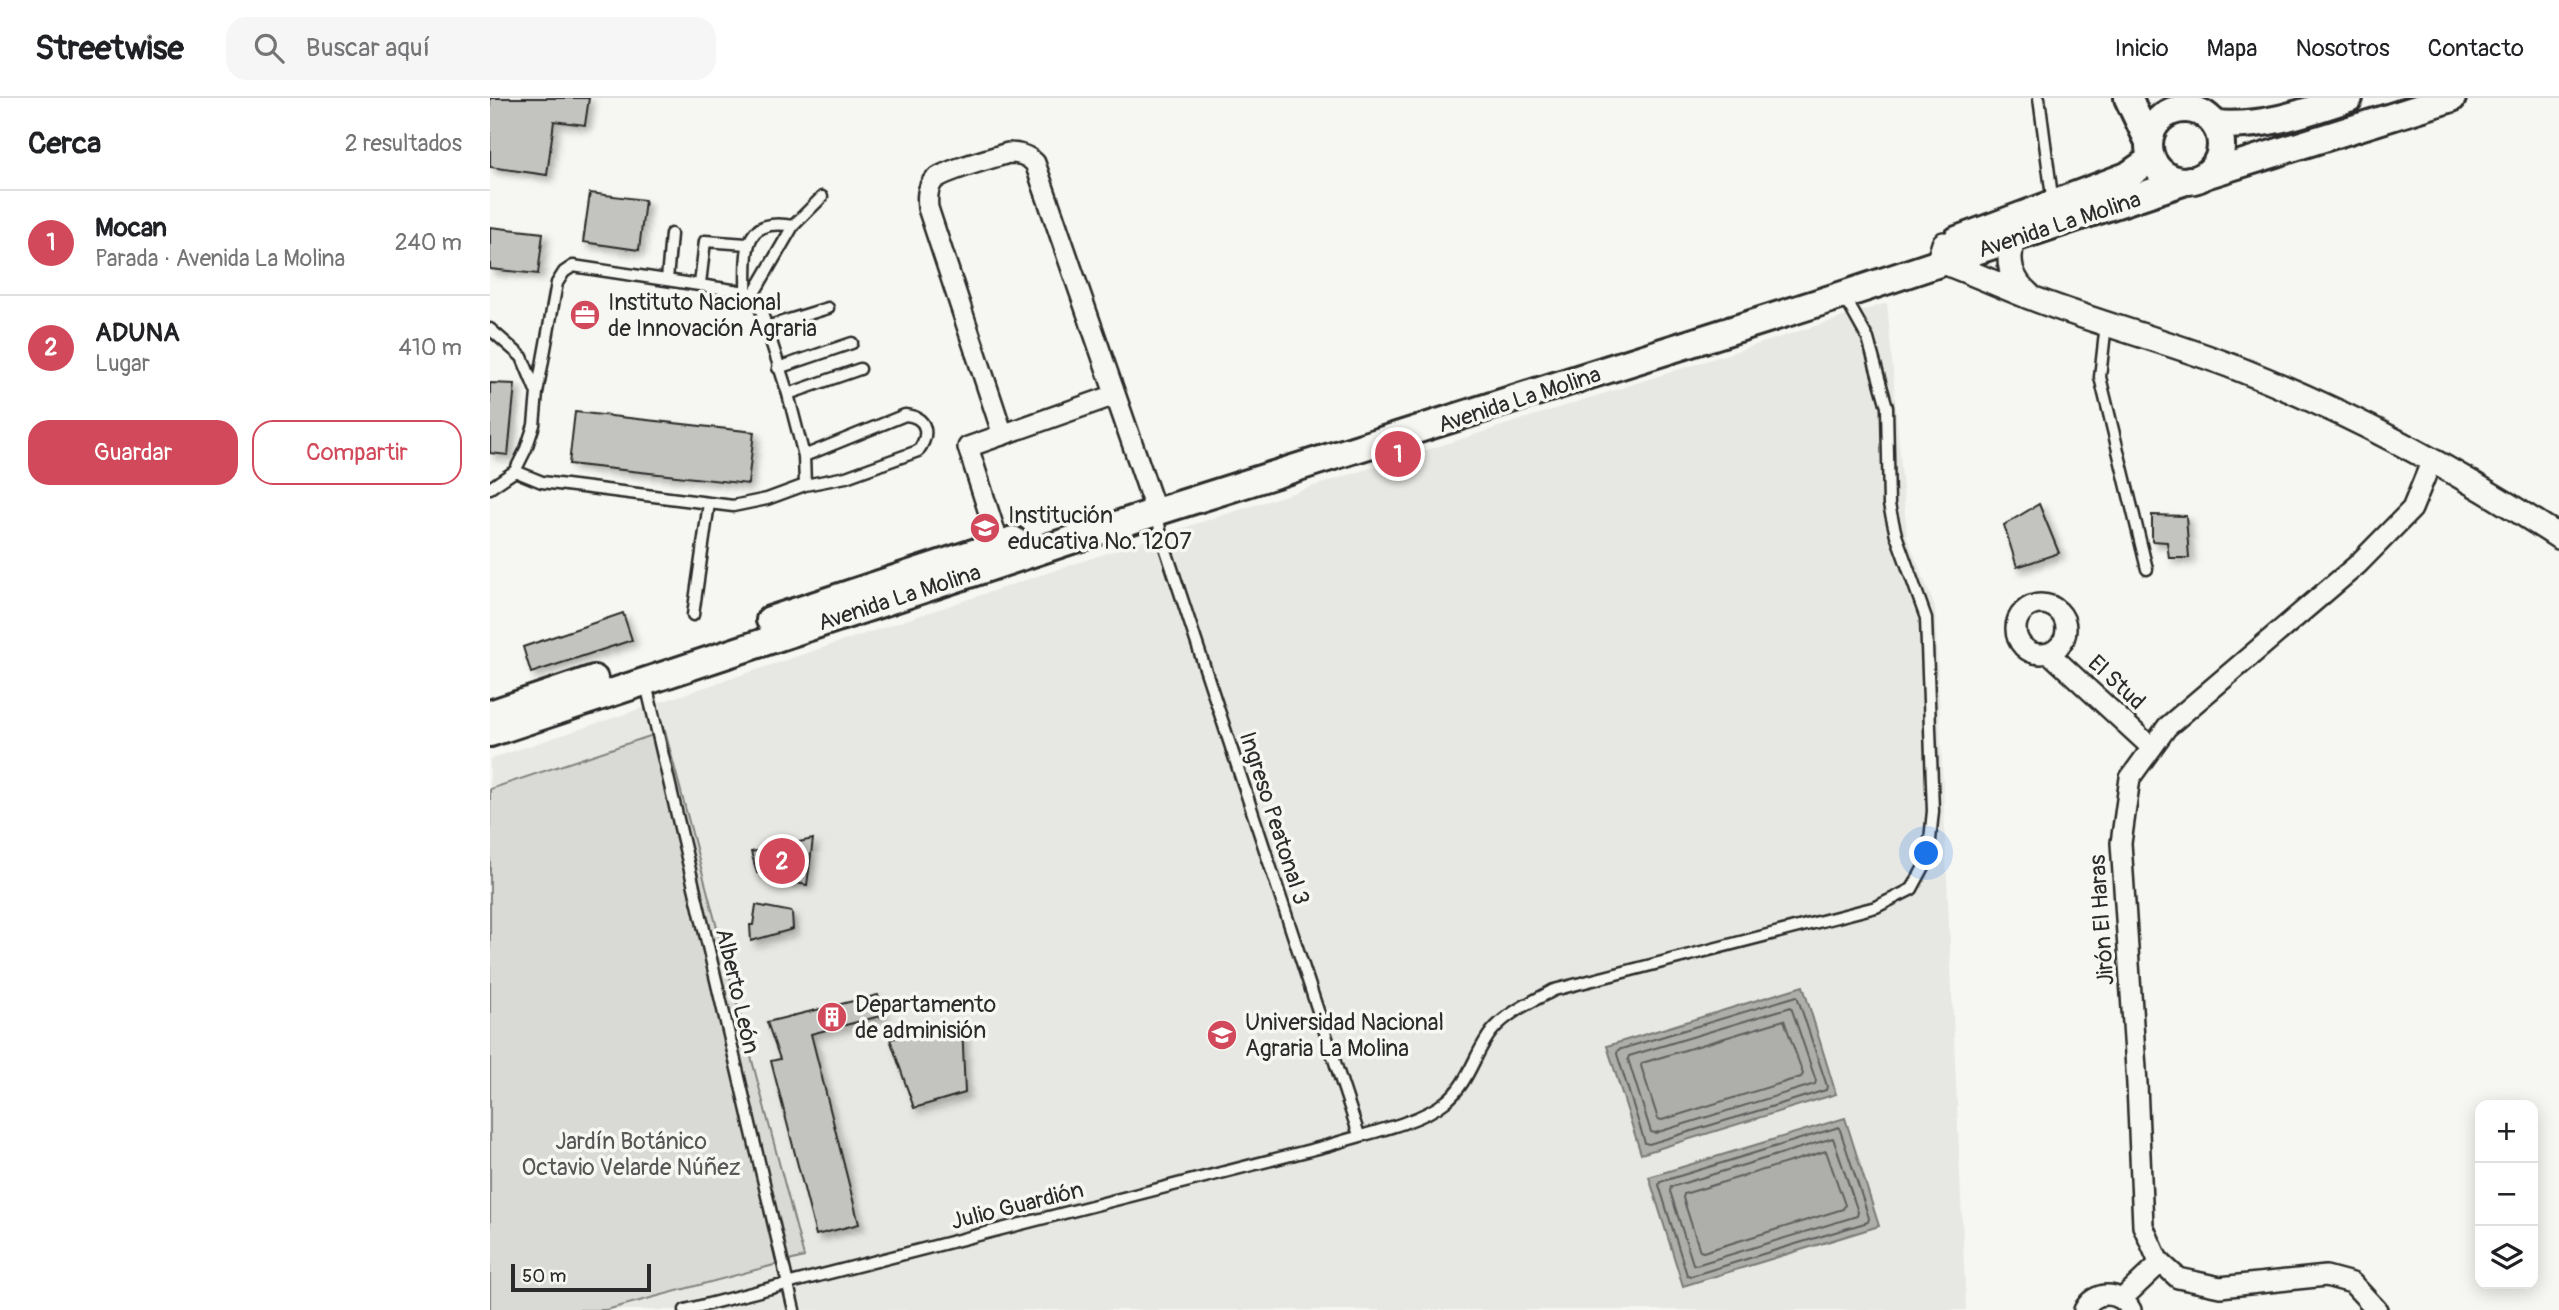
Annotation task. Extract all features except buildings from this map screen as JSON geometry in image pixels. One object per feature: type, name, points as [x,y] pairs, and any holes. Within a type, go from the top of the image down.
[{"type":"main road","points":[[2128,98],[2150,150],[2163,174],[2171,178],[2197,178],[2217,164],[2221,154],[2220,133],[2208,117],[2189,104],[2158,120],[2152,130],[2150,150]]},
{"type":"main road","points":[[2215,124],[2246,125],[2278,120],[2349,98]]},
{"type":"main road","name":"Avenida La Molina","points":[[490,714],[1944,253],[2013,239],[2452,98]]},
{"type":"main road","name":"Avenida La Molina","points":[[1154,505],[1843,295],[2053,204],[2127,176],[2150,150]]},
{"type":"main road","name":"Avenida La Molina","points":[[490,733],[645,681],[1002,553]]},
{"type":"street","points":[[1003,435],[928,208],[929,187],[939,175],[1008,153],[1023,154],[1035,163],[1154,505]]},
{"type":"street","points":[[2013,239],[2010,249],[2011,270],[2021,288],[2038,300]]},
{"type":"street","points":[[1944,253],[2038,300],[2240,369],[2369,427],[2432,460],[2559,537]]},
{"type":"street","points":[[1002,553],[968,447],[1115,395]]},
{"type":"street","name":"Jirón El Haras","points":[[2161,1262],[2143,1226],[2137,1084],[2121,843],[2130,778],[2167,727],[2357,565],[2403,519],[2412,509],[2432,460]]},
{"type":"street","name":"El Stud","points":[[2049,653],[2152,748]]},
{"type":"street","points":[[2084,1310],[2092,1299],[2108,1294],[2127,1305],[2161,1262],[2178,1278],[2220,1287],[2326,1276],[2352,1283],[2377,1310]]},
{"type":"lane","points":[[2039,98],[2053,204]]},
{"type":"lane","points":[[749,294],[793,226],[822,197]]},
{"type":"lane","points":[[793,226],[776,223],[764,225],[754,232],[747,244],[749,294],[765,327],[788,394],[804,456],[805,485]]},
{"type":"lane","points":[[667,280],[671,234]]},
{"type":"lane","points":[[699,284],[705,241],[747,244]]},
{"type":"lane","points":[[490,488],[515,471],[526,449],[534,425],[537,393],[557,283],[573,266],[749,294]]},
{"type":"lane","name":"Julio Guardión","points":[[685,1310],[1390,1127],[1445,1102],[1461,1085],[1492,1031],[1511,1014],[1554,990],[1877,908],[1913,889],[1926,863],[1933,811],[1926,618],[1896,535],[1889,505],[1886,407],[1868,339],[1843,295]]},
{"type":"lane","points":[[765,327],[828,308]]},
{"type":"lane","points":[[2106,322],[2100,377],[2147,569]]},
{"type":"lane","points":[[490,329],[522,357],[537,393]]},
{"type":"lane","points":[[778,368],[852,343]]},
{"type":"lane","points":[[788,394],[860,369]]},
{"type":"lane","points":[[515,471],[542,482],[733,506],[805,485],[846,477],[918,451],[925,441],[924,426],[914,416],[905,415],[804,456]]},
{"type":"lane","points":[[693,615],[709,503]]},
{"type":"lane","name":"Ingreso Peatonal 3","points":[[1154,505],[1161,535],[1359,1135]]},
{"type":"lane","name":"Alberto León","points":[[645,681],[794,1310]]},
{"type":"shaded area","name":"Universidad Nacional Agraria La Molina","points":[[1887,303],[1907,537],[1935,607],[1966,1310],[490,1310],[490,759],[1161,535]]},
{"type":"green space","name":"Jardín Botánico Octavio Velarde Núñez","points":[[665,731],[804,1257],[606,1310],[490,1310],[490,789]]},
{"type":"water","points":[[1803,986],[1836,1094],[1641,1154],[1607,1046]]},
{"type":"water","points":[[1845,1118],[1879,1226],[1683,1286],[1649,1177]]},
{"type":"place","name":"Instituto Nacional de Innovación Agraria","points":[[585,315]]},
{"type":"place","name":"Mocan","points":[[1398,454]]},
{"type":"place","name":"Institución educativa No. 1207","points":[[985,528]]},
{"type":"place","name":"ADUNA","points":[[782,861]]},
{"type":"place","name":"Departamento de adminisión","points":[[832,1017]]},
{"type":"place","name":"Universidad Nacional Agraria La Molina","points":[[1222,1035]]}]
